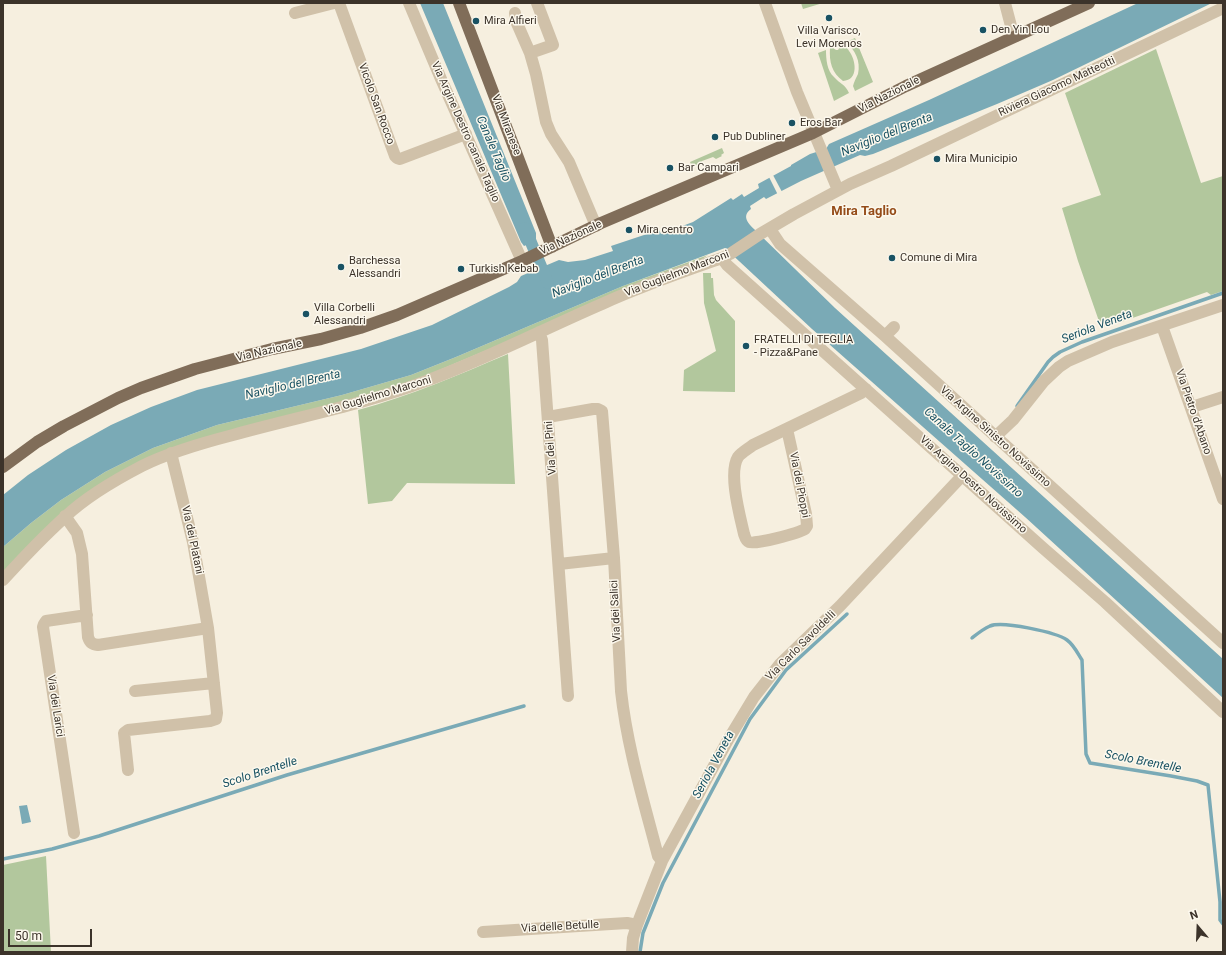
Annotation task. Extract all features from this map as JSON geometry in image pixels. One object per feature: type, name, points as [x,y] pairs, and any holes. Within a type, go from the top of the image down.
[{"type":"main road","name":"Via Miranese","points":[[459,3],[549,249]]},
{"type":"main road","name":"Via Nazionale","points":[[3,467],[37,442],[64,426],[118,398],[141,388],[195,369],[272,349],[321,339],[398,315],[549,249],[596,226],[813,133],[906,86],[1089,3]]},
{"type":"street","points":[[295,13],[334,3]]},
{"type":"street","name":"Vicolo San Rocco","points":[[339,3],[395,156],[400,159],[466,134]]},
{"type":"street","name":"Via Argine Destro canale Taglio","points":[[409,3],[511,238],[524,260]]},
{"type":"street","points":[[525,50],[542,49],[553,45],[537,3]]},
{"type":"street","points":[[765,3],[813,133],[838,190]]},
{"type":"street","points":[[1005,3],[1016,36]]},
{"type":"street","name":"Riviera Giacomo Matteotti","points":[[838,190],[1223,8]]},
{"type":"street","points":[[515,12],[516,21],[525,50],[539,84],[542,106],[551,134],[552,146],[567,158],[596,226]]},
{"type":"street","name":"Via Guglielmo Marconi","points":[[3,580],[65,516],[80,504],[143,466],[171,453],[252,430],[366,401],[405,389],[477,361],[604,303],[726,256],[765,231],[838,190]]},
{"type":"street","name":"Via Argine Sinistro Novissimo","points":[[765,231],[885,336],[1223,643]]},
{"type":"street","name":"Via Argine Destro Novissimo","points":[[726,256],[727,265],[1105,602],[1223,712]]},
{"type":"street","points":[[995,437],[1013,420],[1044,381],[1059,367],[1087,352],[1223,305]]},
{"type":"street","name":"Via Pietro d'Abano","points":[[1162,326],[1192,407],[1223,499]]},
{"type":"street","points":[[885,336],[894,327]]},
{"type":"street","name":"Via dei Pini","points":[[539,332],[542,340],[568,696]]},
{"type":"street","name":"Via dei Pioppi","points":[[787,429],[806,514],[807,526],[797,534],[749,542],[744,534],[734,489],[735,463],[739,456],[753,445],[861,393],[866,389]]},
{"type":"street","points":[[1192,407],[1223,397]]},
{"type":"street","name":"Via dei Salici","points":[[548,417],[593,409],[602,411],[614,558],[623,712],[634,764],[658,856],[662,861]]},
{"type":"street","name":"Via dei Platani","points":[[128,770],[124,733],[128,730],[210,721],[216,719],[217,713],[208,628],[193,542],[171,453]]},
{"type":"street","name":"Via Carlo Savoldelli","points":[[632,952],[633,938],[637,925],[662,861],[754,697],[789,654],[840,606],[962,476]]},
{"type":"street","points":[[65,516],[78,533],[82,554],[88,637],[90,642],[98,645],[208,628]]},
{"type":"street","points":[[559,564],[614,558]]},
{"type":"street","name":"Via dei Larici","points":[[74,833],[43,627],[46,621],[87,615]]},
{"type":"street","points":[[135,691],[214,683]]},
{"type":"street","name":"Via delle Betulle","points":[[483,932],[628,923],[637,925]]},
{"type":"green space","points":[[801,3],[823,3],[803,9]]},
{"type":"green space","points":[[855,38],[873,82],[855,91],[853,86],[858,74],[859,65],[855,52],[846,42]]},
{"type":"green space","points":[[842,44],[848,49],[853,59],[855,69],[852,77],[843,81],[839,78],[832,67],[830,53],[830,48],[838,50]]},
{"type":"green space","points":[[1156,49],[1201,183],[1223,176],[1223,291],[1211,295],[1207,292],[1121,322],[1101,327],[1078,261],[1062,208],[1101,195],[1065,93]]},
{"type":"green space","points":[[826,50],[828,68],[830,72],[849,93],[834,101],[818,53]]},
{"type":"green space","points":[[722,148],[724,153],[721,155],[722,156],[716,159],[713,157],[702,161],[700,164],[692,166],[690,162]]},
{"type":"green space","points":[[708,255],[699,261],[399,387],[137,463],[3,572],[3,547],[31,523],[61,500],[105,472],[153,448],[217,425],[342,395],[411,375],[623,286]]},
{"type":"green space","points":[[703,273],[711,273],[716,300],[735,321],[735,392],[683,391],[684,370],[716,351],[704,303]]},
{"type":"green space","points":[[508,354],[515,484],[407,483],[392,501],[368,504],[358,410],[415,392]]},
{"type":"green space","points":[[46,856],[51,952],[3,952],[3,865]]},
{"type":"water","points":[[420,3],[443,3],[536,233],[536,241],[524,246],[521,242]]},
{"type":"water","points":[[1138,3],[1212,3],[1053,80],[873,154],[865,156],[860,155],[801,181],[766,199],[764,197],[750,206],[751,209],[747,214],[746,219],[754,229],[835,308],[1223,659],[1223,698],[1025,517],[812,329],[725,248],[623,286],[411,375],[342,395],[217,425],[153,448],[105,472],[61,500],[3,547],[3,495],[28,475],[66,450],[111,425],[151,407],[197,390],[361,349],[432,325],[509,287],[517,282],[521,276],[559,260],[568,262],[585,260],[613,251],[611,246],[659,230],[661,234],[693,222],[731,198],[733,200],[742,194],[744,197],[759,188],[758,184],[810,154],[826,149],[829,144],[929,100]]},
{"type":"water","points":[[27,805],[31,822],[22,824],[19,806]]},
{"type":"pier","points":[[773,175],[782,192],[778,195],[769,177]]},
{"type":"waterway","name":"Canale Taglio","points":[[525,228],[548,283]]},
{"type":"waterway","name":"Seriola Veneta","points":[[1017,406],[1048,362],[1060,352],[1082,342],[1223,293]]},
{"type":"waterway","name":"Seriola Veneta","points":[[640,952],[643,933],[663,883],[750,719],[786,670],[847,614]]},
{"type":"waterway","name":"Scolo Brentelle","points":[[972,638],[990,626],[1006,625],[1029,628],[1052,634],[1067,640],[1074,647],[1082,660],[1086,754],[1090,763],[1171,776],[1197,781],[1208,785],[1220,902],[1220,920],[1223,924]]},
{"type":"waterway","name":"Scolo Brentelle","points":[[3,859],[52,849],[99,836],[287,775],[524,706]]},
{"type":"place","name":"Villa Varisco, Levi Morenos","points":[[829,18]]},
{"type":"place","name":"Mira Alfieri","points":[[476,21]]},
{"type":"place","name":"Den Yin Lou","points":[[983,30]]},
{"type":"place","name":"Eros Bar","points":[[792,123]]},
{"type":"place","name":"Pub Dubliner","points":[[715,137]]},
{"type":"place","name":"Mira Municipio","points":[[937,159]]},
{"type":"place","name":"Bar Campari","points":[[670,168]]},
{"type":"place","name":"Mira centro","points":[[629,230]]},
{"type":"place","name":"Comune di Mira","points":[[892,258]]},
{"type":"place","name":"Barchessa Alessandri","points":[[341,267]]},
{"type":"place","name":"Turkish Kebab","points":[[461,269]]},
{"type":"place","name":"Villa Corbelli Alessandri","points":[[306,314]]},
{"type":"place","name":"FRATELLI DI TEGLIA - Pizza&Pane","points":[[746,346]]},
{"type":"district","name":"Mira Taglio","points":[[864,212]]},
{"type":"water label","name":"Naviglio del Brenta","points":[[887,135]]},
{"type":"water label","name":"Naviglio del Brenta","points":[[598,277]]},
{"type":"water label","name":"Naviglio del Brenta","points":[[293,385]]},
{"type":"water label","name":"Canale Taglio Novissimo","points":[[973,453]]}]
